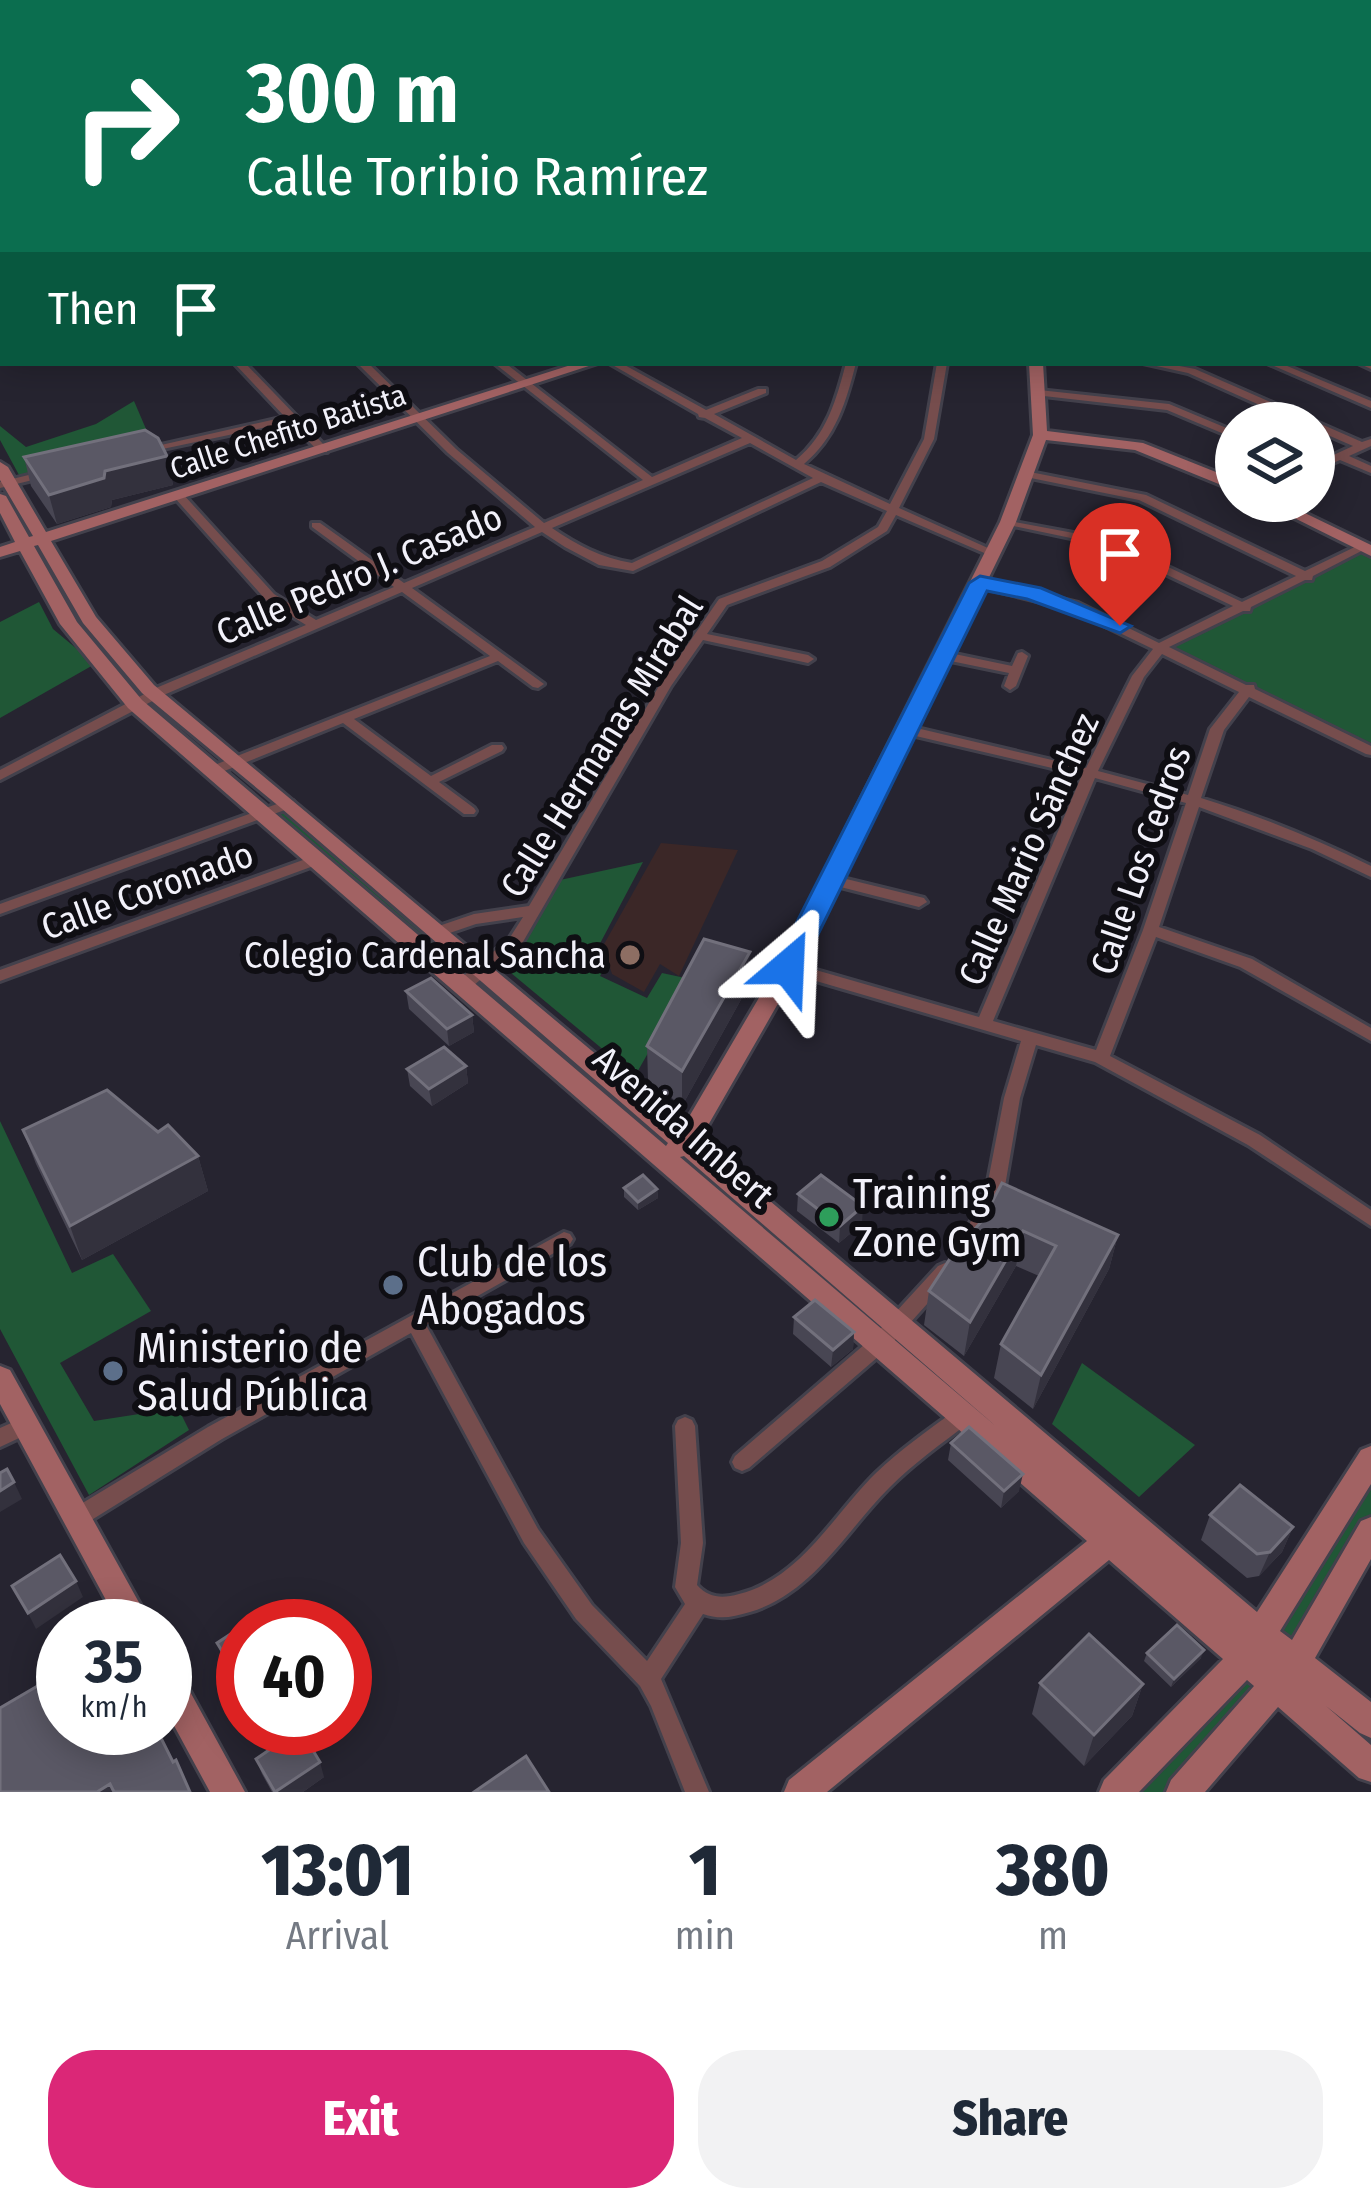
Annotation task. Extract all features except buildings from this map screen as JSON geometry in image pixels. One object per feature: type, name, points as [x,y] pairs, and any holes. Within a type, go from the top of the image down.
[{"type":"main road","name":"Calle Chefito Batista","points":[[21,546],[582,366]]},
{"type":"main road","points":[[664,1160],[686,1142],[788,967],[980,583],[1040,435],[1036,366]]},
{"type":"main road","points":[[1040,435],[1138,446],[1215,477]]},
{"type":"main road","name":"Avenida Imbert","points":[[2,483],[21,546],[69,624],[222,767],[263,815],[963,1416],[1120,1533]]},
{"type":"main road","points":[[1311,522],[1367,549]]},
{"type":"main road","name":"Avenida Imbert","points":[[222,767],[288,804],[686,1142],[898,1324],[1120,1533],[1252,1647],[1371,1722]]},
{"type":"main road","points":[[0,1378],[14,1431],[78,1517],[122,1599]]},
{"type":"main road","points":[[1115,1792],[1252,1647],[1371,1459]]},
{"type":"main road","points":[[1183,1792],[1286,1672],[1371,1531]]},
{"type":"main road","points":[[801,1792],[1120,1533]]},
{"type":"main road","name":"Avenida Imbert","points":[[1286,1672],[1371,1766]]},
{"type":"main road","points":[[192,1726],[228,1792]]},
{"type":"street","points":[[244,366],[323,450]]},
{"type":"street","points":[[365,366],[542,528],[613,568],[633,567],[820,478]]},
{"type":"street","points":[[503,366],[651,481]]},
{"type":"street","points":[[619,366],[820,478],[993,554]]},
{"type":"street","points":[[796,465],[832,430],[850,366]]},
{"type":"street","name":"Calle Hermanas Mirabal","points":[[462,986],[514,943],[722,602],[859,548],[884,529],[929,440],[941,366]]},
{"type":"street","points":[[1164,366],[1191,371],[1261,402]]},
{"type":"street","points":[[1279,366],[1371,405]]},
{"type":"street","points":[[703,416],[762,391]]},
{"type":"street","points":[[1354,398],[1371,391]]},
{"type":"street","points":[[1039,393],[1169,407],[1215,427]]},
{"type":"street","points":[[130,455],[292,418]]},
{"type":"street","points":[[1335,433],[1366,444]]},
{"type":"street","name":"Calle Pedro J. Casado","points":[[0,776],[144,699],[747,440]]},
{"type":"street","points":[[1335,458],[1366,444]]},
{"type":"street","points":[[1340,456],[1371,470]]},
{"type":"street","points":[[2,483],[60,471]]},
{"type":"street","points":[[1024,474],[1142,497],[1308,577]]},
{"type":"street","points":[[178,495],[270,597],[315,626]]},
{"type":"street","points":[[1008,522],[1107,542],[1246,608]]},
{"type":"street","points":[[316,525],[538,684]]},
{"type":"street","points":[[1162,646],[1367,549]]},
{"type":"street","points":[[980,583],[1074,607],[1371,751]]},
{"type":"street","points":[[700,636],[808,659]]},
{"type":"street","name":"Calle Mario Sánchez","points":[[984,1023],[1089,775],[1138,676],[1162,646]]},
{"type":"street","points":[[222,767],[500,656]]},
{"type":"street","points":[[945,656],[1019,663],[1010,686]]},
{"type":"street","name":"Calle Los Cedros","points":[[1101,1058],[1151,930],[1216,729],[1249,688]]},
{"type":"street","points":[[346,719],[470,811]]},
{"type":"street","points":[[908,730],[1276,826],[1371,872]]},
{"type":"street","points":[[429,782],[497,748]]},
{"type":"street","points":[[0,909],[288,804]]},
{"type":"street","name":"Calle Coronado","points":[[0,976],[314,861]]},
{"type":"street","points":[[830,880],[919,902]]},
{"type":"street","points":[[438,932],[474,919],[534,910]]},
{"type":"street","points":[[1151,930],[1246,963],[1371,1035]]},
{"type":"street","points":[[788,967],[1101,1058],[1254,1140],[1371,1219]]},
{"type":"street","points":[[742,1462],[879,1344],[965,1249],[995,1192],[1012,1097],[1031,1036]]},
{"type":"street","points":[[78,1517],[215,1433],[564,1240]]},
{"type":"street","points":[[416,1324],[531,1536],[584,1612],[647,1678],[698,1792]]},
{"type":"street","points":[[685,1426],[692,1543],[686,1587],[699,1602],[720,1608],[740,1605],[791,1582],[876,1486],[963,1416]]},
{"type":"street","points":[[647,1678],[699,1602]]},
{"type":"shaded area","points":[[661,843],[738,850],[679,976],[660,964],[644,992],[612,974],[603,946]]},
{"type":"green space","points":[[134,401],[152,443],[19,475],[0,440],[0,426],[26,447],[96,424]]},
{"type":"green space","points":[[1361,551],[1371,555],[1371,743],[1169,649]]},
{"type":"green space","points":[[39,602],[53,629],[95,664],[0,718],[0,622]]},
{"type":"green space","points":[[287,807],[475,972],[465,979],[272,814]]},
{"type":"green space","points":[[643,862],[595,953],[608,961],[600,976],[647,998],[662,973],[690,979],[635,1076],[505,968],[560,880]]},
{"type":"green space","points":[[0,1121],[72,1273],[113,1254],[151,1311],[60,1363],[94,1421],[178,1408],[189,1430],[89,1495],[0,1329]]},
{"type":"green space","points":[[1082,1363],[1195,1445],[1139,1497],[1052,1424]]},
{"type":"green space","points":[[1371,1470],[1371,1514],[1296,1649],[1268,1630]]},
{"type":"green space","points":[[1243,1671],[1260,1687],[1167,1792],[1130,1792]]},
{"type":"place","name":"Colegio Cardenal Sancha","points":[[630,955]]},
{"type":"place","name":"Training Zone Gym","points":[[829,1217]]},
{"type":"place","name":"Club de los Abogados","points":[[393,1285]]},
{"type":"place","name":"Ministerio de Salud Pública","points":[[113,1371]]},
{"type":"route","points":[[788,967],[980,583],[1033,593],[1120,626]]}]
